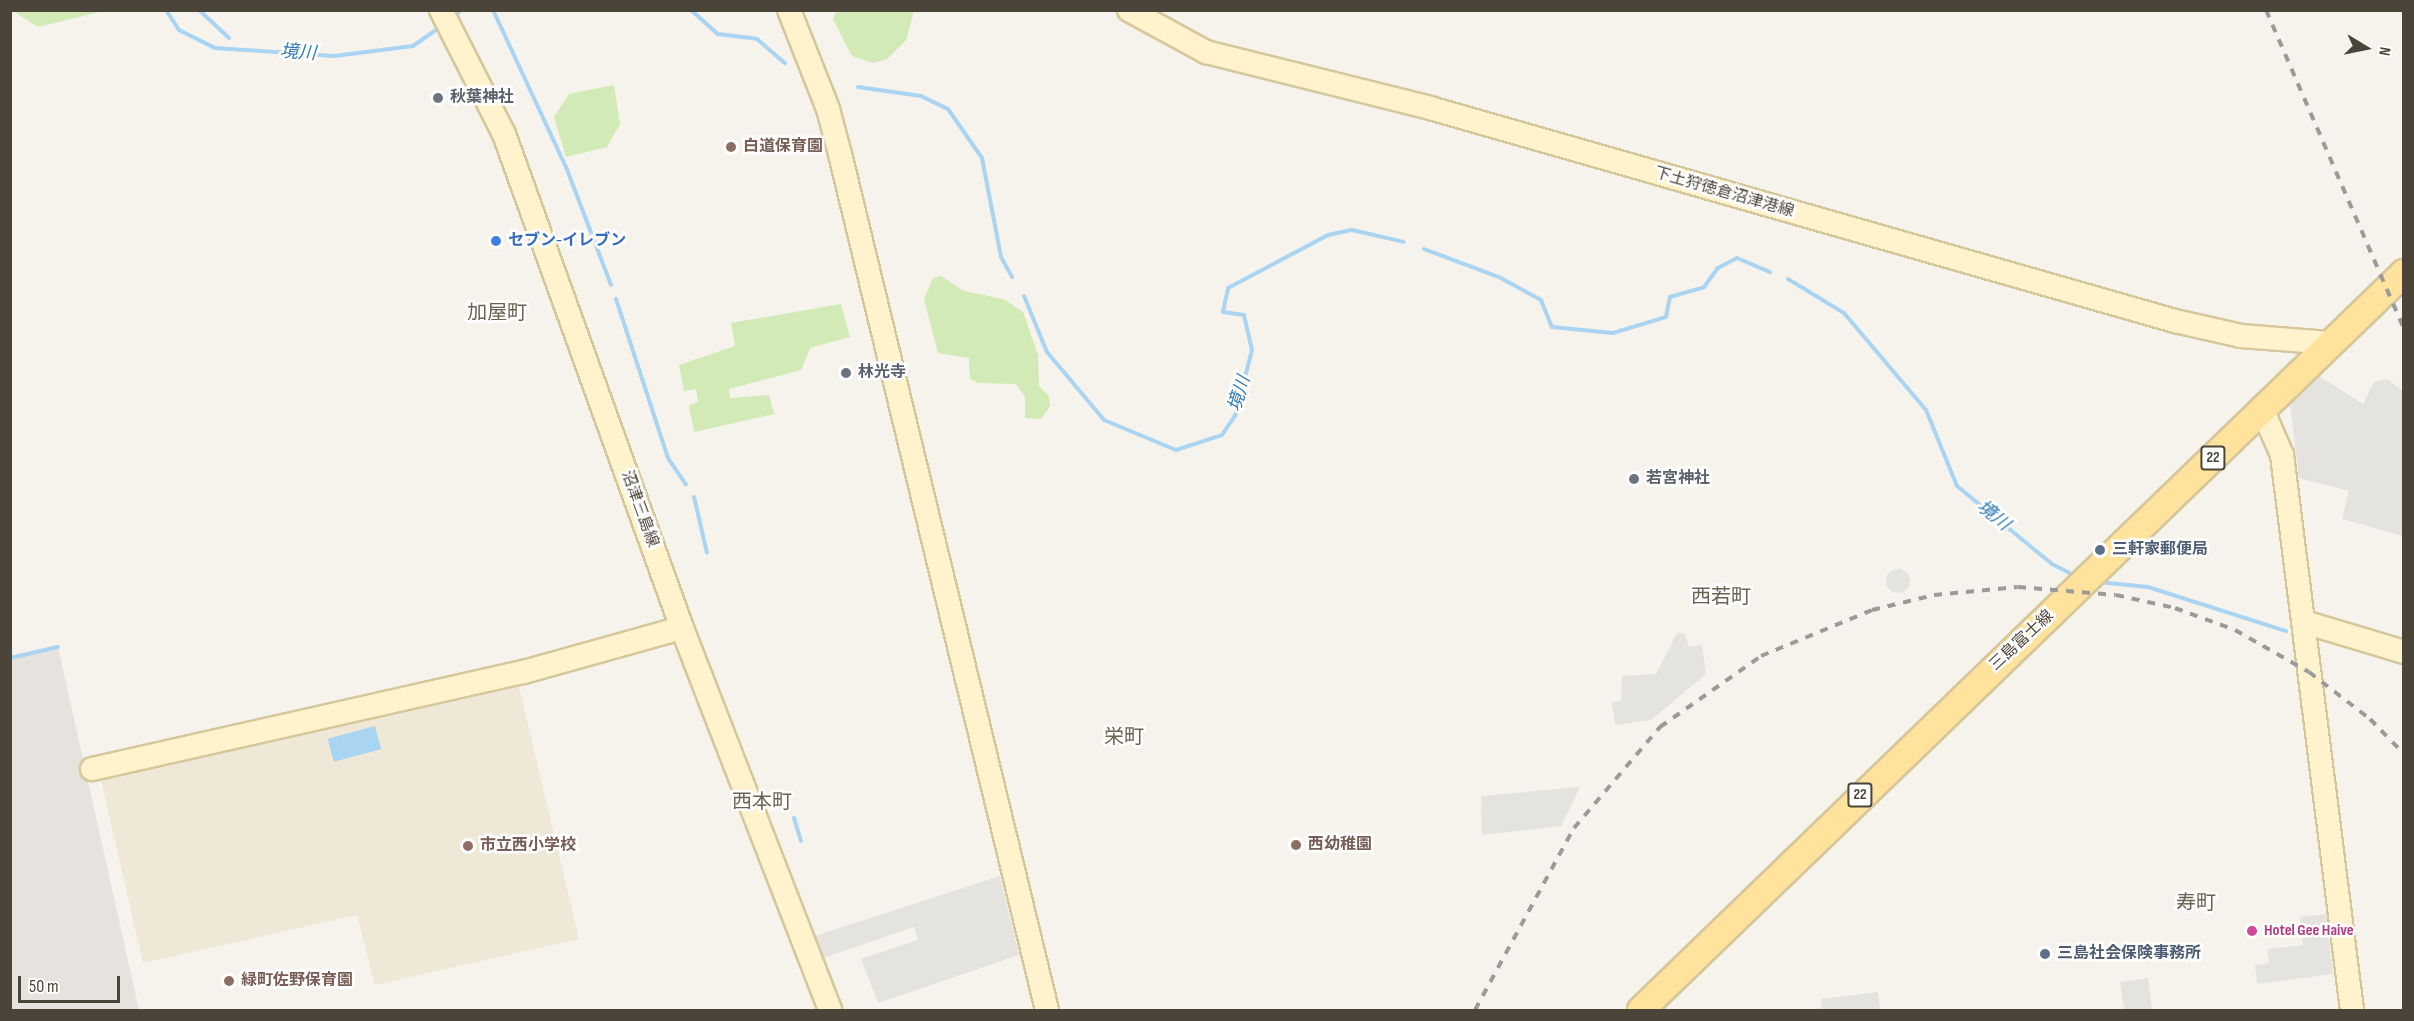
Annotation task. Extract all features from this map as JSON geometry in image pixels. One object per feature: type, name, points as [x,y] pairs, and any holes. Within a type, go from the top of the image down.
[{"type":"main road","name":"三島富士線","points":[[1641,1011],[2403,273]]},
{"type":"street","name":"沼津三島線","points":[[441,10],[508,146],[682,628],[830,1011]]},
{"type":"street","points":[[789,10],[839,148],[1047,1011]]},
{"type":"street","name":"下土狩徳倉沼津港線","points":[[1129,10],[1206,52],[1430,108],[2207,330],[2329,343]]},
{"type":"street","points":[[2262,409],[2282,454],[2352,1011]]},
{"type":"street","points":[[2304,622],[2403,652]]},
{"type":"street","points":[[92,769],[524,672],[682,628]]},
{"type":"shaded area","points":[[2316,374],[2363,404],[2374,382],[2387,379],[2403,391],[2403,536],[2342,519],[2349,491],[2299,478],[2290,403],[2294,390]]},
{"type":"shaded area","points":[[1898,569],[1907,572],[1910,581],[1907,590],[1898,593],[1889,590],[1886,581],[1889,572]]},
{"type":"shaded area","points":[[1677,633],[1685,634],[1689,647],[1702,645],[1706,674],[1651,720],[1615,725],[1612,702],[1621,701],[1622,676],[1656,674]]},
{"type":"shaded area","points":[[58,647],[139,1010],[11,1010],[10,658]]},
{"type":"shaded area","points":[[519,687],[579,939],[375,985],[357,915],[143,963],[101,780]]},
{"type":"shaded area","points":[[1580,787],[1561,826],[1482,835],[1481,796]]},
{"type":"shaded area","points":[[1000,876],[1019,955],[878,1003],[861,959],[918,940],[914,927],[817,960],[809,938]]},
{"type":"shaded area","points":[[2326,914],[2333,974],[2257,984],[2255,965],[2269,963],[2267,949],[2303,945],[2300,917]]},
{"type":"shaded area","points":[[2148,978],[2152,1010],[2124,1010],[2120,982]]},
{"type":"shaded area","points":[[1878,992],[1880,1010],[1803,1010],[1822,1008],[1821,999]]},
{"type":"green space","points":[[837,10],[914,11],[906,40],[887,59],[873,63],[852,56],[833,19]]},
{"type":"green space","points":[[13,11],[103,11],[38,27]]},
{"type":"green space","points":[[614,85],[620,124],[607,147],[566,157],[554,117],[569,94]]},
{"type":"green space","points":[[941,276],[964,291],[1003,299],[1023,312],[1038,355],[1039,386],[1049,396],[1050,406],[1041,419],[1025,418],[1025,397],[1016,384],[978,383],[970,379],[969,358],[938,353],[924,299],[933,278]]},
{"type":"green space","points":[[841,304],[850,337],[810,348],[801,370],[729,389],[730,398],[769,395],[774,414],[694,432],[689,405],[698,402],[696,389],[684,391],[679,365],[735,346],[731,323]]},
{"type":"water","points":[[375,726],[381,749],[334,762],[328,739]]},
{"type":"waterway","name":"境川","points":[[166,10],[179,30],[215,48],[334,56],[413,46],[439,28]]},
{"type":"waterway","points":[[199,10],[229,38]]},
{"type":"waterway","name":"境川","points":[[458,13],[461,10]]},
{"type":"waterway","points":[[493,10],[566,167],[611,285]]},
{"type":"waterway","name":"境川","points":[[691,10],[718,34],[757,39],[785,63]]},
{"type":"waterway","name":"境川","points":[[858,87],[921,96],[948,109],[982,158],[1001,257],[1012,277]]},
{"type":"waterway","name":"境川","points":[[1024,296],[1047,352],[1104,420],[1176,450],[1222,435],[1235,416],[1252,350],[1244,315],[1223,312],[1228,288],[1328,235],[1352,230],[1404,242]]},
{"type":"waterway","name":"境川","points":[[1424,249],[1499,277],[1541,300],[1552,327],[1613,333],[1666,317],[1670,297],[1704,287],[1718,268],[1737,258],[1770,272]]},
{"type":"waterway","name":"境川","points":[[1788,279],[1844,313],[1926,410],[1957,486],[2052,564],[2078,577]]},
{"type":"waterway","points":[[616,299],[668,458],[686,485]]},
{"type":"waterway","points":[[694,497],[707,553]]},
{"type":"waterway","name":"境川","points":[[2099,582],[2148,587],[2286,631]]},
{"type":"waterway","points":[[10,658],[58,647]]},
{"type":"waterway","points":[[794,818],[801,841]]},
{"type":"railway","points":[[2266,10],[2404,329]]},
{"type":"railway","points":[[1475,1010],[1574,828],[1660,727],[1761,656],[1872,610],[1934,595],[2018,587],[2116,595],[2175,608],[2235,630],[2309,672],[2370,719],[2404,754]]},
{"type":"place","name":"秋葉神社","points":[[438,98]]},
{"type":"place","name":"白道保育園","points":[[731,147]]},
{"type":"place","name":"セブン-イレブン","points":[[496,241]]},
{"type":"place","name":"林光寺","points":[[846,373]]},
{"type":"place","name":"若宮神社","points":[[1634,479]]},
{"type":"place","name":"三軒家郵便局","points":[[2100,550]]},
{"type":"place","name":"西幼稚園","points":[[1296,845]]},
{"type":"place","name":"市立西小学校","points":[[468,846]]},
{"type":"place","name":"Hotel Gee Haive","points":[[2252,931]]},
{"type":"place","name":"三島社会保険事務所","points":[[2045,954]]},
{"type":"place","name":"緑町佐野保育園","points":[[229,981]]},
{"type":"district","name":"加屋町","points":[[497,313]]},
{"type":"district","name":"西若町","points":[[1721,597]]},
{"type":"district","name":"栄町","points":[[1124,737]]},
{"type":"district","name":"西本町","points":[[762,802]]},
{"type":"district","name":"寿町","points":[[2196,903]]}]
